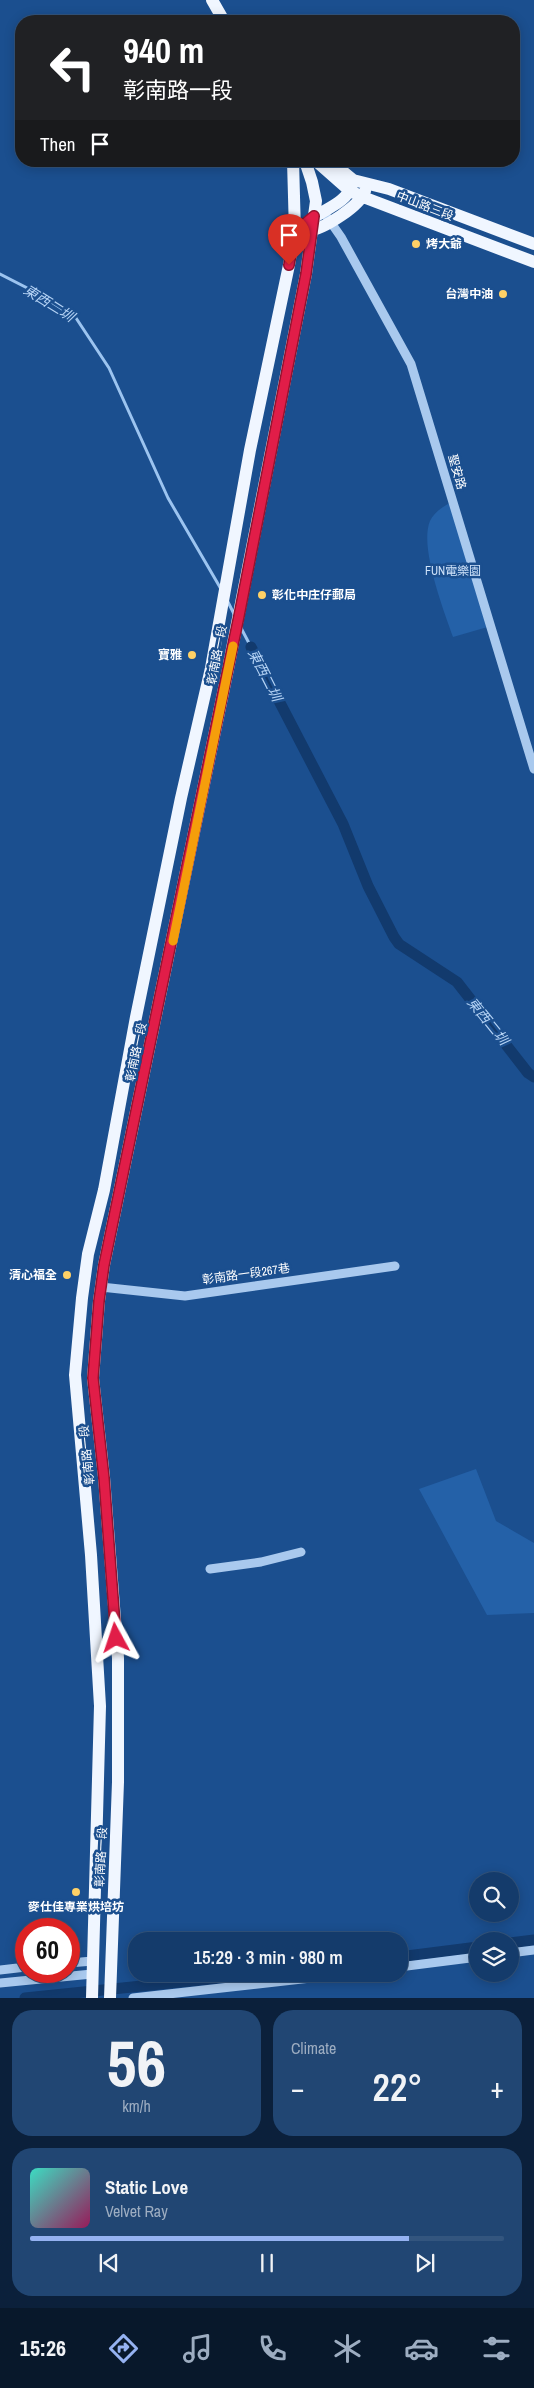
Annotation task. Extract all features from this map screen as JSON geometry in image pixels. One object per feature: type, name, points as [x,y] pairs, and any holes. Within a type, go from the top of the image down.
[{"type":"main road","points":[[212,0],[221,15]]},
{"type":"main road","name":"彰南路一段","points":[[92,1998],[100,1706],[91,1555],[75,1375],[82,1298],[88,1254],[104,1190],[138,1008],[181,798],[211,668],[250,450],[295,232],[293,167]]},
{"type":"main road","points":[[307,167],[323,217]]},
{"type":"main road","name":"中山路三段","points":[[325,167],[352,186],[367,184],[389,189],[534,244]]},
{"type":"main road","name":"中山路三段","points":[[335,167],[363,198],[534,262]]},
{"type":"main road","points":[[295,232],[363,198],[367,184]]},
{"type":"main road","points":[[295,232],[314,230],[323,217],[352,186]]},
{"type":"main road","name":"彰南路一段","points":[[110,1998],[118,1782],[118,1658],[104,1478],[93,1378],[101,1287],[230,660],[314,230]]},
{"type":"main road","points":[[93,1961],[111,1960]]},
{"type":"main road","points":[[92,1974],[110,1976]]},
{"type":"street","name":"聖安路","points":[[323,217],[411,364],[534,769]]},
{"type":"street","name":"彰南路一段267巷","points":[[101,1287],[185,1296],[395,1266]]},
{"type":"street","points":[[210,1569],[261,1562],[302,1552]]},
{"type":"street","points":[[519,1952],[534,1950]]},
{"type":"street","points":[[408,1966],[469,1957]]},
{"type":"street","points":[[80,1962],[93,1961]]},
{"type":"street","points":[[0,1970],[15,1968]]},
{"type":"street","points":[[80,1974],[92,1974]]},
{"type":"street","points":[[0,1983],[15,1980]]},
{"type":"street","points":[[133,1998],[275,1982]]},
{"type":"green space","name":"FUN電樂園","points":[[453,501],[491,626],[453,637],[434,579],[427,532],[434,515]]},
{"type":"green space","points":[[476,1469],[496,1521],[534,1543],[534,1613],[487,1615],[419,1489]]},
{"type":"waterway","name":"東西二圳","points":[[0,274],[39,294],[76,318],[109,368],[168,498],[221,589]]},
{"type":"waterway","name":"東西二圳","points":[[228,602],[234,614]]},
{"type":"waterway","name":"東西二圳","points":[[240,626],[251,647]]},
{"type":"waterway","name":"東西二圳","points":[[251,647],[343,824],[368,886],[394,937],[399,944],[457,982],[528,1073],[534,1077]]},
{"type":"waterway","points":[[519,1942],[534,1940]]},
{"type":"waterway","points":[[408,1956],[469,1948]]},
{"type":"waterway","points":[[25,1998],[181,1982]]},
{"type":"slow traffic","points":[[173,941],[233,646]]},
{"type":"place","name":"烤大爺","points":[[416,244]]},
{"type":"place","name":"台灣中油","points":[[503,294]]},
{"type":"place","name":"彰化中庄仔郵局","points":[[262,595]]},
{"type":"place","name":"寶雅","points":[[192,655]]},
{"type":"place","name":"清心福全","points":[[67,1275]]},
{"type":"place","name":"麥仕佳專業烘培坊","points":[[76,1892]]},
{"type":"route","points":[[116,1638],[104,1478],[93,1378],[99,1301],[104,1265],[239,616],[306,274],[314,230],[314,216],[295,232],[289,265]]}]
